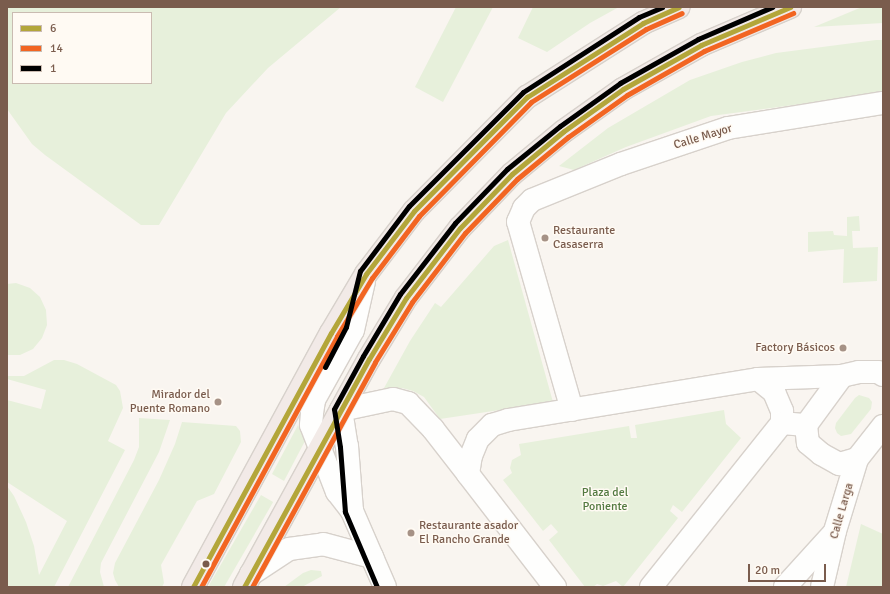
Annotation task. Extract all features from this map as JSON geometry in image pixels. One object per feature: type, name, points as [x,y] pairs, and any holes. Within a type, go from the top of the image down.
[{"type":"highway","points":[[193,587],[299,390],[366,274],[414,211],[527,98],[643,23],[679,7]]},
{"type":"highway","points":[[248,580],[369,359],[421,277],[460,228],[512,174],[564,131],[623,89],[701,45],[790,7]]},
{"type":"street","name":"Calle Mayor","points":[[572,410],[521,240],[518,222],[524,208],[532,200],[621,164],[728,128],[883,103]]},
{"type":"street","points":[[366,274],[353,330],[314,400],[311,425],[337,492],[352,511],[385,587]]},
{"type":"street","points":[[468,474],[471,456],[478,439],[492,425],[508,420],[758,379],[842,376],[858,372],[878,372],[883,375]]},
{"type":"street","points":[[842,376],[806,425],[808,443],[821,454],[839,464],[857,459],[883,426]]},
{"type":"street","points":[[651,587],[782,423],[782,411],[774,392],[758,379]]},
{"type":"street","points":[[352,511],[347,446],[341,410],[393,399],[408,404],[433,429],[555,587]]},
{"type":"street","points":[[347,446],[356,420],[369,403]]},
{"type":"street","points":[[782,423],[806,425]]},
{"type":"street","name":"Calle Larga","points":[[822,587],[835,531],[857,459]]},
{"type":"street","points":[[785,587],[835,531]]},
{"type":"street","points":[[248,580],[289,549],[322,544],[372,557]]},
{"type":"green space","points":[[7,7],[341,7],[268,68],[226,113],[159,225],[141,225],[32,144],[7,109]]},
{"type":"green space","points":[[456,7],[493,7],[443,102],[415,87]]},
{"type":"green space","points":[[533,7],[619,7],[590,23],[547,52],[518,38]]},
{"type":"green space","points":[[862,7],[883,7],[883,23],[814,27]]},
{"type":"green space","points":[[883,40],[883,93],[711,116],[626,147],[574,170],[559,166],[608,128],[690,80],[742,62],[776,53]]},
{"type":"green space","points":[[859,216],[860,231],[852,231],[853,248],[878,247],[877,281],[843,283],[844,249],[808,252],[808,232],[833,231],[834,235],[847,236],[847,217]]},
{"type":"green space","points":[[508,240],[553,402],[440,419],[424,397],[413,391],[402,388],[384,388],[410,341],[435,303],[441,307],[494,246]]},
{"type":"green space","points":[[16,283],[30,288],[40,297],[46,310],[47,325],[42,338],[33,349],[20,355],[7,355],[7,284]]},
{"type":"green space","points":[[54,360],[64,360],[77,364],[116,385],[120,391],[123,408],[108,441],[125,450],[54,587],[7,587],[7,486],[14,496],[26,522],[34,546],[39,575],[67,521],[7,482],[7,400],[41,409],[46,390],[7,379],[7,376],[24,376]]},
{"type":"green space","points":[[859,395],[869,398],[872,402],[871,409],[851,434],[841,436],[837,433],[835,428],[836,423]]},
{"type":"green space","name":"Plaza del Poniente","points":[[724,410],[726,424],[741,438],[682,512],[673,505],[670,511],[678,518],[623,587],[616,581],[603,586],[597,584],[593,587],[585,587],[549,540],[558,532],[551,524],[543,531],[503,480],[512,473],[510,468],[512,460],[521,455],[519,444],[629,426],[631,438],[637,438],[635,425]]},
{"type":"green space","points":[[139,418],[170,420],[159,452],[101,563],[100,572],[104,587],[68,587],[134,460],[139,447]]},
{"type":"green space","points":[[182,422],[236,426],[240,431],[241,442],[214,494],[197,501],[161,565],[164,583],[162,587],[119,587],[113,573],[115,563],[159,480],[175,444]]},
{"type":"green space","points":[[298,425],[305,441],[284,481],[272,474]]},
{"type":"green space","points":[[261,495],[273,502],[224,587],[208,586]]},
{"type":"green space","points":[[861,524],[883,534],[883,587],[846,587]]},
{"type":"green space","points":[[311,570],[321,571],[322,576],[302,587],[284,587],[303,573]]},
{"type":"transit line","name":"1","points":[[325,367],[346,327],[360,271],[409,206],[523,92],[639,17],[662,7]]},
{"type":"transit line","name":"6","points":[[193,587],[331,333],[366,274],[414,211],[527,97],[643,23],[679,7]]},
{"type":"transit line","name":"1","points":[[377,587],[345,512],[340,447],[334,409],[363,356],[400,294],[455,223],[507,169],[560,126],[620,83],[698,39],[772,7]]},
{"type":"transit line","name":"6","points":[[244,587],[369,359],[406,298],[460,228],[512,174],[564,131],[623,89],[701,45],[790,7]]},
{"type":"transit line","name":"14","points":[[201,587],[337,336],[372,278],[419,216],[531,102],[646,29],[682,13]]},
{"type":"transit line","name":"14","points":[[252,587],[375,362],[412,302],[465,233],[517,179],[568,137],[627,95],[704,51],[793,13]]},
{"type":"place","name":"Restaurante Casaserra","points":[[545,238]]},
{"type":"place","name":"Factory Básicos","points":[[843,348]]},
{"type":"place","name":"Mirador del Puente Romano","points":[[218,402]]},
{"type":"place","name":"Restaurante asador El Rancho Grande","points":[[411,533]]}]
